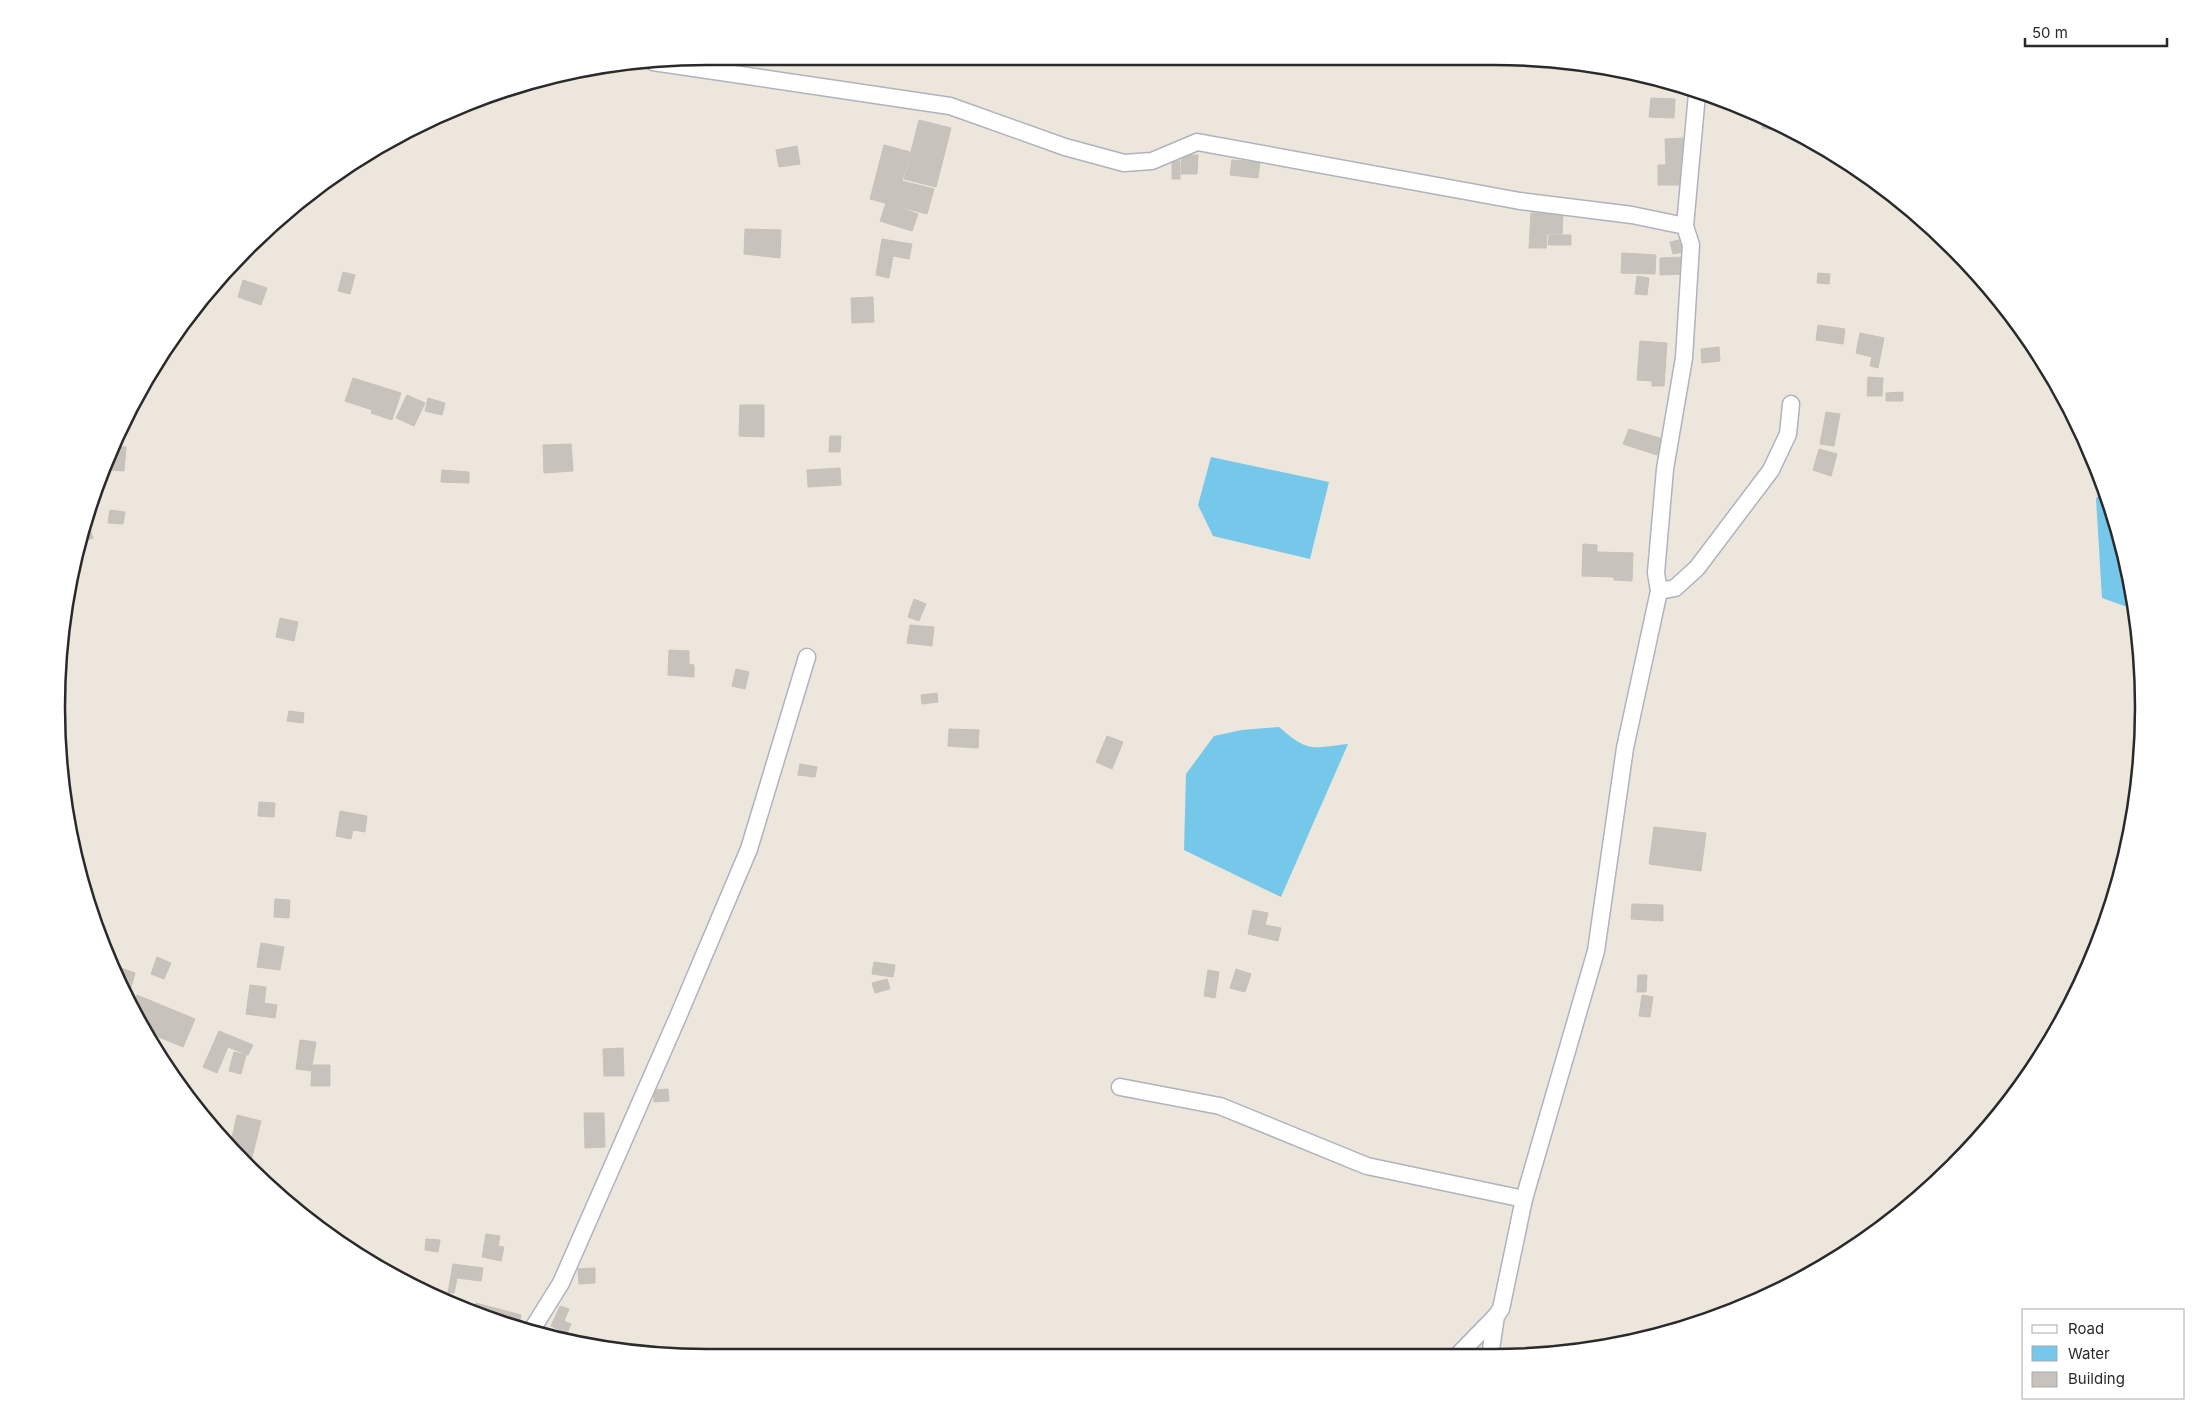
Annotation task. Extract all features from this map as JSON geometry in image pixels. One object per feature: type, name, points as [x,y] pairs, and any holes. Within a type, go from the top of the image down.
[{"type":"street","points":[[678,66],[950,106],[1065,147],[1124,163],[1152,162],[1197,142],[1501,198],[1632,214],[1685,226]]},
{"type":"street","points":[[1464,1349],[1501,1309],[1524,1199],[1596,951],[1625,748],[1659,591],[1656,573],[1665,469],[1684,349],[1691,245],[1685,226],[1697,98]]},
{"type":"street","points":[[1659,591],[1674,588],[1697,568],[1771,470],[1788,434],[1791,404]]},
{"type":"street","points":[[535,1325],[560,1283],[677,1019],[749,849],[807,657]]},
{"type":"street","points":[[1120,1087],[1220,1106],[1367,1166],[1524,1199]]},
{"type":"street","points":[[1491,1349],[1496,1316]]},
{"type":"water","points":[[1211,457],[1329,482],[1310,559],[1213,536],[1198,505]]},
{"type":"water","points":[[2099,495],[2113,541],[2127,607],[2102,598],[2096,498]]},
{"type":"water","points":[[1279,727],[1297,741],[1311,747],[1348,744],[1281,897],[1184,850],[1186,774],[1214,736],[1242,730]]},
{"type":"building","points":[[1651,98],[1675,99],[1674,118],[1649,117]]},
{"type":"building","points":[[919,120],[951,128],[936,187],[904,179]]},
{"type":"building","points":[[1763,125],[1775,130],[1762,128]]},
{"type":"building","points":[[1683,138],[1683,185],[1658,185],[1658,165],[1666,165],[1665,139]]},
{"type":"building","points":[[884,145],[910,152],[902,181],[934,189],[927,214],[870,199]]},
{"type":"building","points":[[797,146],[800,164],[779,167],[776,150]]},
{"type":"building","points":[[1182,155],[1198,155],[1197,174],[1181,174]]},
{"type":"building","points":[[1232,160],[1260,162],[1258,178],[1230,175]]},
{"type":"building","points":[[1172,161],[1180,161],[1180,179],[1172,179]]},
{"type":"building","points":[[886,203],[918,214],[912,231],[880,221]]},
{"type":"building","points":[[1531,213],[1563,214],[1562,234],[1547,234],[1546,248],[1529,248]]},
{"type":"building","points":[[745,229],[781,230],[780,258],[744,254]]},
{"type":"building","points":[[1549,235],[1571,235],[1571,245],[1548,245]]},
{"type":"building","points":[[882,239],[912,244],[909,259],[893,256],[889,278],[876,275]]},
{"type":"building","points":[[1679,240],[1683,252],[1673,254],[1670,242]]},
{"type":"building","points":[[1622,253],[1656,255],[1655,274],[1621,273]]},
{"type":"building","points":[[1684,257],[1685,274],[1660,275],[1660,258]]},
{"type":"building","points":[[343,272],[355,275],[350,294],[338,291]]},
{"type":"building","points":[[1818,273],[1830,274],[1829,284],[1817,283]]},
{"type":"building","points":[[1637,276],[1649,278],[1647,295],[1635,294]]},
{"type":"building","points":[[243,280],[267,288],[261,305],[238,297]]},
{"type":"building","points":[[873,297],[874,322],[852,323],[851,298]]},
{"type":"building","points":[[1818,325],[1845,329],[1843,344],[1816,340]]},
{"type":"building","points":[[1860,333],[1884,338],[1878,368],[1870,366],[1872,357],[1856,353]]},
{"type":"building","points":[[1640,341],[1667,343],[1664,386],[1652,386],[1652,381],[1637,380]]},
{"type":"building","points":[[1719,347],[1720,361],[1702,363],[1701,349]]},
{"type":"building","points":[[1868,377],[1883,378],[1882,396],[1867,396]]},
{"type":"building","points":[[353,378],[401,393],[392,420],[371,413],[372,410],[345,401]]},
{"type":"building","points":[[1903,392],[1903,401],[1886,401],[1886,393]]},
{"type":"building","points":[[407,395],[425,403],[414,426],[396,418]]},
{"type":"building","points":[[428,398],[445,403],[442,415],[425,411]]},
{"type":"building","points":[[740,405],[764,405],[764,437],[739,436]]},
{"type":"building","points":[[1826,412],[1840,414],[1834,446],[1820,444]]},
{"type":"building","points":[[1629,429],[1663,439],[1657,455],[1623,444]]},
{"type":"building","points":[[830,436],[841,436],[840,452],[829,452]]},
{"type":"building","points":[[571,444],[573,471],[544,473],[543,445]]},
{"type":"building","points":[[120,447],[126,447],[124,471],[111,470]]},
{"type":"building","points":[[1819,449],[1837,454],[1831,476],[1813,470]]},
{"type":"building","points":[[840,468],[841,485],[808,487],[807,470]]},
{"type":"building","points":[[442,470],[469,472],[469,483],[441,482]]},
{"type":"building","points":[[110,510],[125,512],[123,524],[108,523]]},
{"type":"building","points":[[90,530],[93,538],[87,540]]},
{"type":"building","points":[[1583,544],[1597,545],[1597,552],[1633,553],[1632,581],[1614,580],[1614,577],[1582,576]]},
{"type":"building","points":[[914,599],[926,604],[919,621],[908,617]]},
{"type":"building","points":[[280,618],[298,622],[294,641],[276,637]]},
{"type":"building","points":[[910,625],[934,627],[932,646],[907,643]]},
{"type":"building","points":[[669,650],[689,651],[689,664],[694,665],[694,677],[668,675]]},
{"type":"building","points":[[736,669],[749,672],[745,689],[732,686]]},
{"type":"building","points":[[937,693],[938,702],[922,704],[921,695]]},
{"type":"building","points":[[289,711],[304,713],[303,723],[287,721]]},
{"type":"building","points":[[949,729],[979,730],[978,748],[948,746]]},
{"type":"building","points":[[1107,736],[1123,742],[1112,769],[1096,762]]},
{"type":"building","points":[[800,764],[817,767],[815,777],[798,775]]},
{"type":"building","points":[[259,802],[275,803],[274,817],[258,816]]},
{"type":"building","points":[[340,811],[367,816],[365,832],[353,830],[351,839],[336,836]]},
{"type":"building","points":[[1654,827],[1706,833],[1701,871],[1649,864]]},
{"type":"building","points":[[275,899],[290,900],[289,918],[274,917]]},
{"type":"building","points":[[1632,904],[1663,905],[1663,921],[1631,919]]},
{"type":"building","points":[[1253,910],[1268,913],[1265,925],[1281,928],[1278,941],[1248,934]]},
{"type":"building","points":[[261,943],[284,947],[280,970],[257,967]]},
{"type":"building","points":[[157,957],[171,963],[164,979],[151,974]]},
{"type":"building","points":[[874,962],[895,965],[893,977],[872,974]]},
{"type":"building","points":[[121,968],[135,973],[131,987],[129,986]]},
{"type":"building","points":[[1236,969],[1251,974],[1245,992],[1230,988]]},
{"type":"building","points":[[1208,970],[1219,972],[1215,998],[1204,996]]},
{"type":"building","points":[[1638,975],[1647,975],[1646,992],[1637,992]]},
{"type":"building","points":[[887,979],[890,989],[875,993],[872,983]]},
{"type":"building","points":[[250,985],[266,987],[264,1003],[277,1005],[275,1018],[246,1014]]},
{"type":"building","points":[[137,995],[195,1019],[183,1047],[156,1036],[136,999]]},
{"type":"building","points":[[1642,995],[1653,997],[1650,1017],[1639,1016]]},
{"type":"building","points":[[219,1031],[253,1045],[248,1055],[228,1047],[217,1073],[203,1067]]},
{"type":"building","points":[[300,1040],[316,1042],[311,1071],[296,1069]]},
{"type":"building","points":[[623,1048],[624,1076],[604,1076],[603,1049]]},
{"type":"building","points":[[234,1052],[246,1055],[241,1074],[229,1071]]},
{"type":"building","points":[[312,1065],[330,1065],[330,1086],[311,1086]]},
{"type":"building","points":[[668,1089],[669,1101],[654,1102],[654,1090]]},
{"type":"building","points":[[584,1113],[604,1113],[605,1147],[585,1148]]},
{"type":"building","points":[[237,1115],[261,1121],[251,1159],[232,1139]]},
{"type":"building","points":[[486,1234],[500,1236],[498,1246],[504,1247],[501,1261],[482,1257]]},
{"type":"building","points":[[426,1239],[440,1240],[438,1252],[425,1250]]},
{"type":"building","points":[[453,1264],[483,1268],[481,1281],[457,1278],[454,1293],[448,1293]]},
{"type":"building","points":[[595,1268],[595,1283],[579,1284],[578,1269]]},
{"type":"building","points":[[476,1303],[521,1315],[520,1321],[501,1315],[475,1305]]},
{"type":"building","points":[[560,1306],[569,1309],[564,1321],[571,1324],[567,1333],[551,1326]]}]
